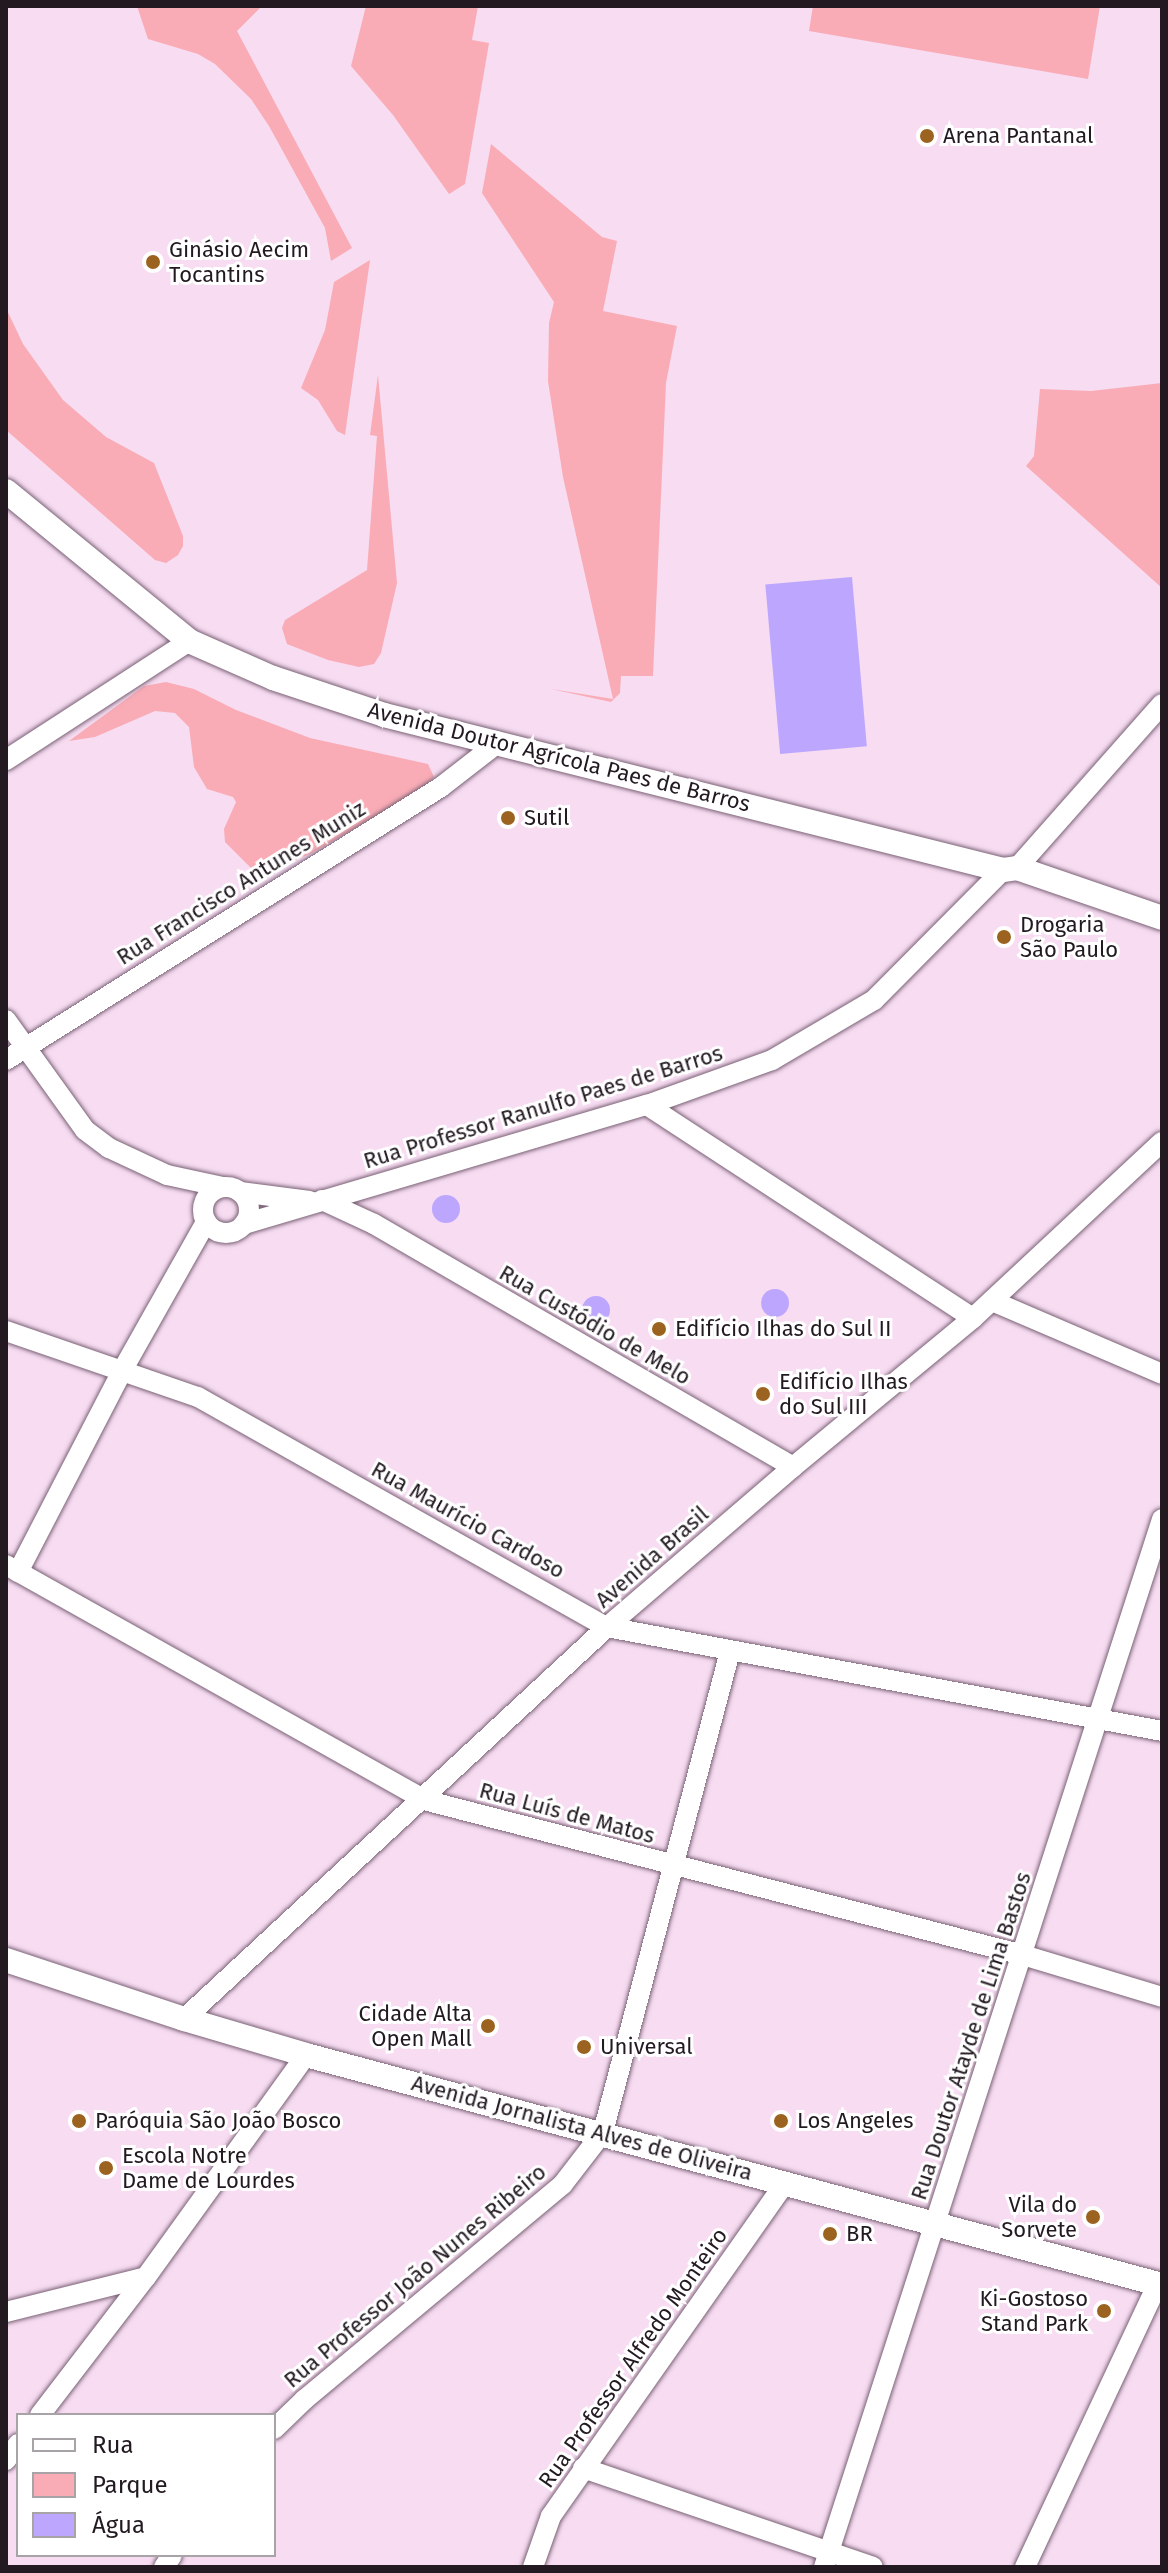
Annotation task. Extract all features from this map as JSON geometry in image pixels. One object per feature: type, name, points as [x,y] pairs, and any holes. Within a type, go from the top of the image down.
[{"type":"street","name":"Avenida Doutor Agrícola Paes de Barros","points":[[6,491],[189,641],[273,678],[384,715],[1010,869],[1162,918]]},
{"type":"street","points":[[6,760],[189,641]]},
{"type":"street","name":"Rua Professor Ranulfo Paes de Barros","points":[[186,1256],[237,1229],[318,1201],[647,1105],[772,1060],[874,1000],[1010,869],[1162,704]]},
{"type":"street","name":"Rua Francisco Antunes Muniz","points":[[6,1060],[24,1045],[441,787],[499,742]]},
{"type":"street","points":[[6,1020],[85,1130],[109,1148],[167,1175],[232,1190],[249,1207],[237,1229],[220,1233],[167,1175]]},
{"type":"street","points":[[647,1105],[973,1318]]},
{"type":"street","name":"Avenida Brasil","points":[[184,2019],[424,1800],[607,1627],[973,1318],[1162,1142]]},
{"type":"street","points":[[358,1189],[374,1224]]},
{"type":"street","points":[[12,1568],[186,1256],[204,1213],[207,1196],[232,1190]]},
{"type":"street","name":"Rua Professor Ranulfo Paes de Barros","points":[[232,1190],[318,1201]]},
{"type":"street","name":"Rua Custódio de Melo","points":[[318,1201],[374,1224],[793,1467]]},
{"type":"street","points":[[992,1301],[1162,1374]]},
{"type":"street","name":"Rua Maurício Cardoso","points":[[6,1331],[198,1397],[607,1627],[1162,1731]]},
{"type":"street","name":"Rua Doutor Atayde de Lima Bastos","points":[[826,2560],[1162,1519]]},
{"type":"street","name":"Rua Luís de Matos","points":[[12,1568],[424,1800],[1023,1955],[1162,1997]]},
{"type":"street","name":"Rua Professor João Nunes Ribeiro","points":[[276,2427],[304,2400],[563,2184],[603,2132],[730,1652]]},
{"type":"street","name":"Avenida Jornalista Alves de Oliveira","points":[[6,1960],[184,2019],[306,2055],[603,2132],[1160,2284]]},
{"type":"street","points":[[42,2413],[146,2277],[306,2055]]},
{"type":"street","name":"Rua Professor Alfredo Monteiro","points":[[533,2567],[551,2516],[785,2183]]},
{"type":"street","points":[[6,2312],[146,2277]]},
{"type":"street","points":[[1025,2567],[1160,2284]]},
{"type":"street","points":[[583,2468],[826,2560],[873,2567]]},
{"type":"green space","points":[[137,6],[262,6],[237,31],[352,248],[331,261],[325,228],[251,99],[215,64],[198,54],[148,39]]},
{"type":"green space","points":[[366,6],[478,6],[472,40],[489,43],[465,184],[449,194],[393,115],[351,66]]},
{"type":"green space","points":[[813,6],[1100,6],[1088,79],[809,31]]},
{"type":"green space","points":[[491,144],[602,237],[617,241],[603,311],[677,326],[666,383],[653,676],[621,676],[620,693],[611,702],[551,689],[613,699],[563,477],[548,381],[549,323],[554,302],[482,193]]},
{"type":"green space","points":[[370,260],[345,435],[337,431],[318,400],[301,388],[325,330],[334,282]]},
{"type":"green space","points":[[6,308],[23,344],[63,400],[106,437],[154,463],[183,536],[183,546],[178,555],[166,563],[155,560],[6,430]]},
{"type":"green space","points":[[378,375],[397,583],[381,653],[374,664],[359,667],[328,660],[287,644],[282,628],[285,620],[367,570],[377,436],[370,435]]},
{"type":"green space","points":[[1162,383],[1162,588],[1026,466],[1034,456],[1040,389],[1091,391]]},
{"type":"green space","points":[[166,682],[194,689],[236,710],[310,738],[428,764],[434,777],[423,789],[312,853],[271,871],[254,871],[225,842],[224,829],[236,802],[233,797],[207,789],[194,767],[189,727],[175,713],[155,711],[95,737],[69,741],[144,686]]},
{"type":"water","points":[[852,577],[867,746],[780,754],[765,585]]},
{"type":"water","points":[[446,1195],[456,1199],[460,1209],[456,1219],[446,1223],[436,1219],[432,1209],[436,1199]]},
{"type":"water","points":[[775,1289],[785,1293],[789,1303],[785,1313],[775,1317],[765,1313],[761,1303],[765,1293]]},
{"type":"water","points":[[596,1296],[606,1300],[610,1310],[606,1320],[596,1324],[586,1320],[582,1310],[586,1300]]},
{"type":"place","name":"Arena Pantanal","points":[[927,136]]},
{"type":"place","name":"Ginásio Aecim Tocantins","points":[[153,262]]},
{"type":"place","name":"Sutil","points":[[508,818]]},
{"type":"place","name":"Drogaria São Paulo","points":[[1004,937]]},
{"type":"place","name":"Edifício Ilhas do Sul II","points":[[659,1329]]},
{"type":"place","name":"Edifício Ilhas do Sul III","points":[[763,1394]]},
{"type":"place","name":"Cidade Alta Open Mall","points":[[488,2026]]},
{"type":"place","name":"Universal","points":[[584,2047]]},
{"type":"place","name":"Paróquia São João Bosco","points":[[79,2121]]},
{"type":"place","name":"Los Angeles","points":[[781,2121]]},
{"type":"place","name":"Escola Notre Dame de Lourdes","points":[[106,2168]]},
{"type":"place","name":"Vila do Sorvete","points":[[1093,2217]]},
{"type":"place","name":"BR","points":[[830,2234]]},
{"type":"place","name":"Ki-Gostoso Stand Park","points":[[1104,2311]]}]
